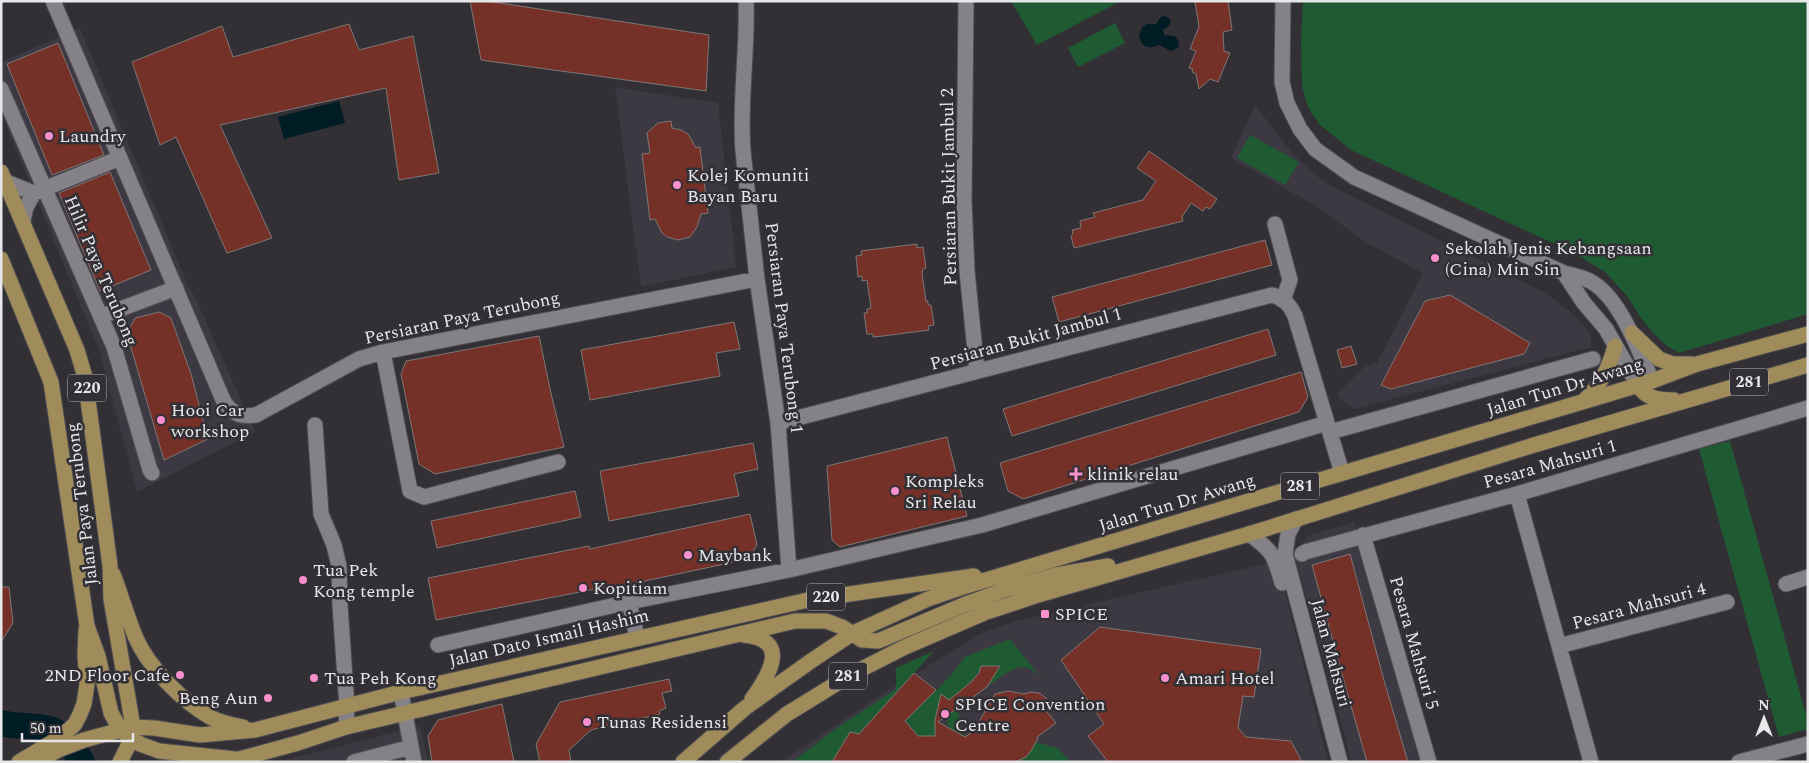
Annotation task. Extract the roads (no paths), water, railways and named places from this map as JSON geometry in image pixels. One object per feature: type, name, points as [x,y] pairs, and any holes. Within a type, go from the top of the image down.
[{"type":"main road","name":"Jalan Paya Terubong","points":[[4,177],[77,350],[85,377],[110,566],[111,599],[128,732]]},
{"type":"main road","name":"Jalan Paya Terubong","points":[[1,259],[51,382],[87,626],[98,656],[111,713],[128,732]]},
{"type":"main road","points":[[1632,333],[1659,359],[1673,364],[1697,364]]},
{"type":"main road","name":"Jalan Tun Dr Awang","points":[[683,762],[745,708],[811,660],[853,634],[928,599],[1645,383],[1697,364],[1808,334]]},
{"type":"main road","points":[[1582,402],[1606,373],[1615,346]]},
{"type":"main road","name":"281","points":[[727,762],[764,731],[808,700],[852,674],[905,647],[984,613],[1250,534],[1624,418],[1808,365]]},
{"type":"main road","points":[[1624,418],[1645,404],[1650,397],[1653,387],[1645,383]]},
{"type":"main road","points":[[1650,397],[1661,400],[1690,400]]},
{"type":"main road","points":[[853,634],[866,641],[878,641],[976,600],[1040,579],[1077,570],[1162,559]]},
{"type":"main road","points":[[110,566],[136,638],[152,665],[184,699],[210,718],[225,724],[255,730]]},
{"type":"main road","name":"Jalan Dato Ismail Hashim","points":[[37,762],[55,746],[84,740],[154,728],[200,735],[255,730],[401,692],[637,637],[808,600],[1018,571]]},
{"type":"main road","name":"220","points":[[232,760],[298,743],[346,727],[804,620],[833,623],[853,634]]},
{"type":"main road","points":[[20,762],[55,746],[75,724],[84,704],[87,684],[85,655],[87,626]]},
{"type":"main road","points":[[730,636],[743,635],[761,638],[771,647],[770,669],[762,685],[745,708]]},
{"type":"main road","points":[[120,762],[128,732],[159,751],[206,754],[232,760]]},
{"type":"street","name":"Persiaran Paya Terubong","points":[[53,1],[224,402],[231,410],[243,417],[256,415],[358,359],[383,352],[757,279]]},
{"type":"street","name":"Persiaran Paya Terubong 1","points":[[746,1],[747,29],[741,130],[757,279],[778,423],[789,570]]},
{"type":"street","name":"Persiaran Bukit Jambul 2","points":[[966,1],[965,218],[967,272],[977,371]]},
{"type":"street","points":[[1283,1],[1282,82],[1288,103],[1300,129],[1315,149],[1354,176],[1564,273],[1590,281],[1612,301],[1632,333],[1645,383]]},
{"type":"street","name":"Hilir Paya Terubong","points":[[1,89],[40,191],[102,316],[114,346],[152,473]]},
{"type":"street","points":[[23,221],[26,207],[40,191],[120,158]]},
{"type":"street","points":[[4,177],[40,191]]},
{"type":"street","points":[[1275,224],[1290,280],[1284,300],[1295,316],[1342,473]]},
{"type":"street","points":[[1564,273],[1584,303],[1606,329],[1615,346],[1645,383]]},
{"type":"street","points":[[102,316],[176,288]]},
{"type":"street","name":"Persiaran Bukit Jambul 1","points":[[778,423],[1266,296],[1272,295],[1284,300]]},
{"type":"street","points":[[383,352],[410,491],[424,497],[558,462]]},
{"type":"street","points":[[438,645],[629,602],[789,570],[982,525],[1329,428],[1593,359]]},
{"type":"street","name":"Pesara Mahsuri 1","points":[[1302,554],[1363,535],[1517,494],[1808,408]]},
{"type":"street","points":[[315,425],[321,514],[334,545],[339,566],[347,707],[346,727]]},
{"type":"street","name":"Pesara Mahsuri 4","points":[[1517,494],[1591,762]]},
{"type":"street","points":[[1250,534],[1280,556],[1296,519]]},
{"type":"street","name":"Pesara Mahsuri 5","points":[[1363,535],[1429,762]]},
{"type":"street","name":"Jalan Mahsuri","points":[[1280,556],[1330,762]]},
{"type":"street","name":"Jalan Mahsuri","points":[[1280,556],[1340,762]]},
{"type":"street","points":[[1786,584],[1808,578]]},
{"type":"street","points":[[629,602],[637,637]]},
{"type":"street","name":"Pesara Mahsuri 4","points":[[1559,646],[1728,602]]},
{"type":"street","points":[[354,762],[412,754],[401,692]]},
{"type":"street","points":[[1739,762],[1808,744]]},
{"type":"water","points":[[1165,16],[1171,21],[1169,26],[1163,30],[1164,35],[1175,36],[1179,42],[1178,48],[1171,51],[1159,45],[1147,47],[1139,37],[1142,27],[1147,24],[1156,24],[1161,17]]},
{"type":"water","points":[[339,101],[345,123],[284,139],[278,117]]},
{"type":"waterway","points":[[42,727],[43,717]]},
{"type":"waterway","points":[[1,723],[35,726],[59,733],[66,739],[82,762]]},
{"type":"place","name":"Laundry","points":[[49,136]]},
{"type":"place","name":"Kolej Komuniti Bayan Baru","points":[[677,185]]},
{"type":"place","name":"Sekolah Jenis Kebangsaan (Cina) Min Sin","points":[[1435,258]]},
{"type":"place","name":"Hooi Car workshop","points":[[161,420]]},
{"type":"place","name":"klinik relau","points":[[1076,474]]},
{"type":"place","name":"Kompleks Sri Relau","points":[[895,491]]},
{"type":"place","name":"Maybank","points":[[688,555]]},
{"type":"place","name":"Tua Pek Kong temple","points":[[303,580]]},
{"type":"place","name":"Kopitiam","points":[[583,588]]},
{"type":"place","name":"SPICE","points":[[1045,614]]},
{"type":"place","name":"2ND Floor Cafe","points":[[180,675]]},
{"type":"place","name":"Tua Peh Kong","points":[[314,678]]},
{"type":"place","name":"Amari Hotel","points":[[1165,678]]},
{"type":"place","name":"Beng Aun","points":[[268,698]]},
{"type":"place","name":"SPICE Convention Centre","points":[[945,714]]},
{"type":"place","name":"Tunas Residensi","points":[[587,722]]}]
